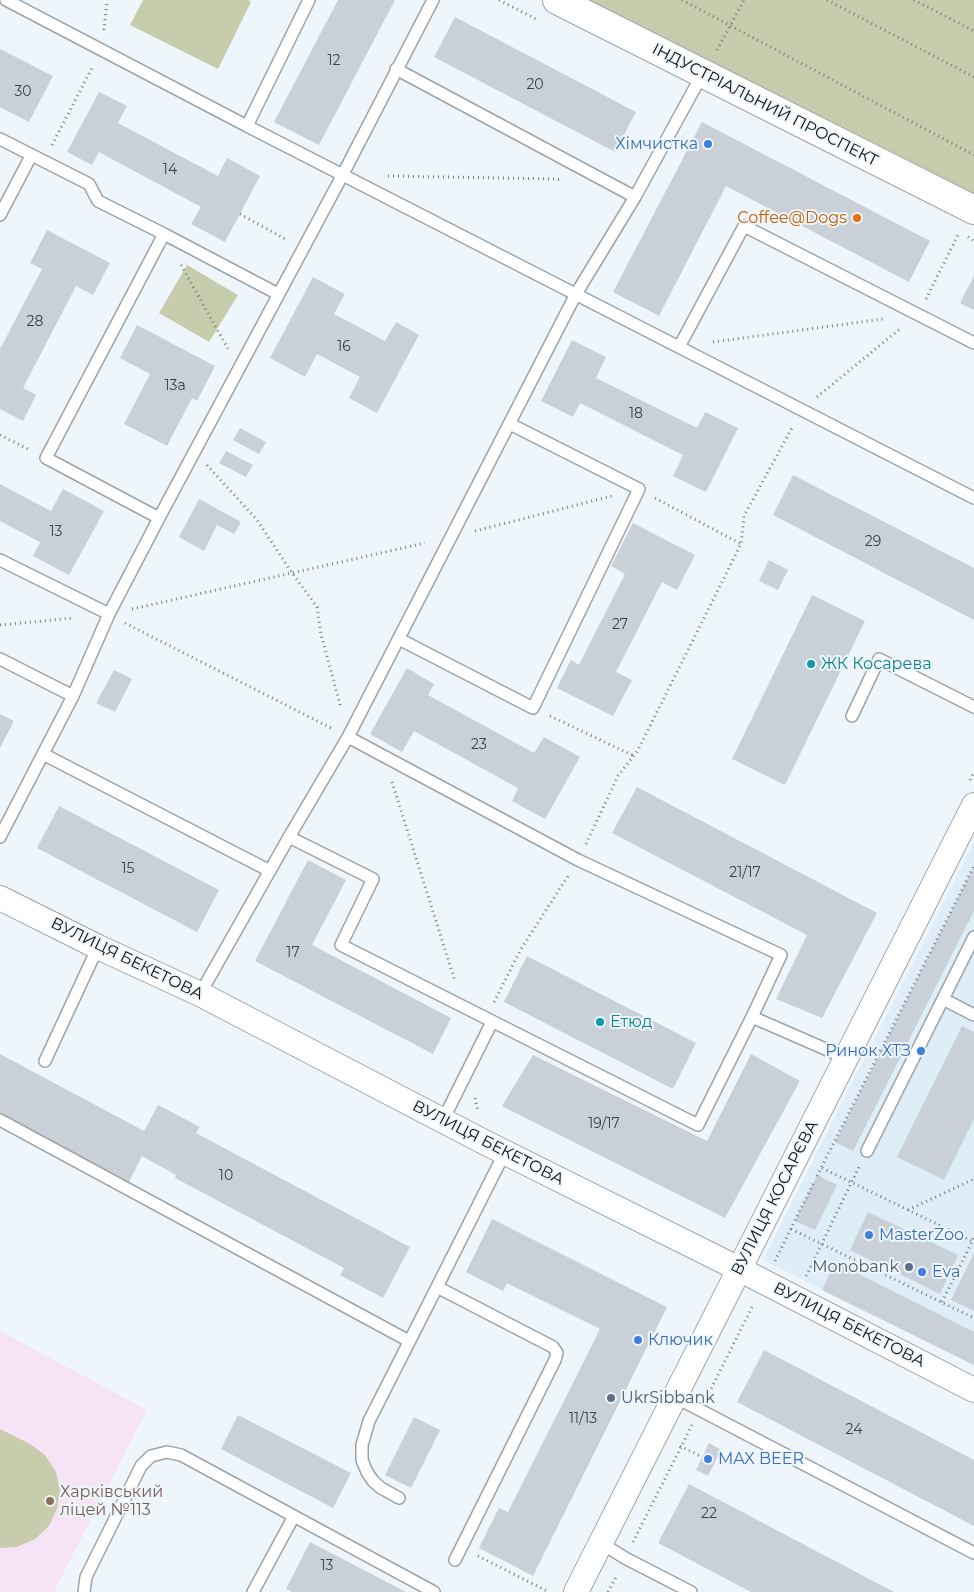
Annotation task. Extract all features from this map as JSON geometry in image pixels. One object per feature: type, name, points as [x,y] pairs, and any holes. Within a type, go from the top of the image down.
[{"type":"street","name":"ІНДУСТРІАЛЬНИЙ ПРОСПЕКТ","points":[[557,0],[974,210]]},
{"type":"street","name":"ВУЛИЦЯ КОСАРЄВА","points":[[576,1592],[846,1058],[963,835],[974,805]]},
{"type":"street","name":"ВУЛИЦЯ БЕКЕТОВА","points":[[0,898],[98,947],[200,994],[495,1148],[739,1269],[974,1390]]},
{"type":"lane","points":[[6,0],[342,176],[974,498]]},
{"type":"lane","points":[[247,126],[309,0]]},
{"type":"lane","points":[[0,837],[72,696],[109,614],[238,368],[342,176],[433,0]]},
{"type":"lane","points":[[396,69],[635,197]]},
{"type":"lane","points":[[200,994],[348,737],[576,294],[635,197],[704,74]]},
{"type":"lane","points":[[0,139],[89,184],[98,201],[278,294]]},
{"type":"lane","points":[[0,215],[31,156]]},
{"type":"lane","points":[[679,347],[744,226],[974,343]]},
{"type":"lane","points":[[159,518],[46,458],[164,234]]},
{"type":"lane","points":[[399,639],[533,708],[639,489],[510,424]]},
{"type":"lane","points":[[0,560],[109,614]]},
{"type":"lane","points":[[0,659],[72,696]]},
{"type":"lane","points":[[852,716],[879,659],[974,707]]},
{"type":"lane","points":[[289,837],[373,879],[341,945],[698,1125],[781,955],[578,860],[348,737]]},
{"type":"lane","points":[[43,754],[270,871]]},
{"type":"lane","points":[[867,1151],[974,937]]},
{"type":"lane","points":[[45,1061],[98,947]]},
{"type":"lane","points":[[943,1000],[974,1015]]},
{"type":"lane","points":[[752,1017],[846,1058]]},
{"type":"lane","points":[[443,1120],[492,1022]]},
{"type":"lane","points":[[0,1120],[15,1124],[409,1341]]},
{"type":"lane","points":[[399,1498],[381,1488],[367,1472],[362,1460],[362,1445],[369,1421],[437,1287],[495,1148]]},
{"type":"lane","points":[[437,1287],[553,1347],[557,1354],[455,1560]]},
{"type":"lane","points":[[675,1397],[974,1552]]},
{"type":"lane","points":[[84,1592],[86,1577],[141,1466],[151,1456],[167,1452],[181,1455],[434,1592]]},
{"type":"lane","points":[[253,1592],[294,1516]]},
{"type":"lane","points":[[601,1543],[625,1558],[691,1592]]},
{"type":"path","points":[[43,160],[102,50],[107,0]]},
{"type":"path","points":[[682,0],[974,155]]},
{"type":"path","points":[[704,74],[744,0]]},
{"type":"path","points":[[827,0],[974,77]]},
{"type":"path","points":[[914,0],[974,31]]},
{"type":"path","points":[[342,176],[555,179],[564,181]]},
{"type":"path","points":[[240,214],[302,248]]},
{"type":"path","points":[[492,1022],[493,1002],[521,949],[578,860],[618,776],[638,750],[741,544],[744,516],[802,410],[918,314],[959,233]]},
{"type":"path","points":[[164,234],[238,368]]},
{"type":"path","points":[[679,347],[918,314]]},
{"type":"path","points":[[0,435],[46,458]]},
{"type":"path","points":[[194,451],[257,520],[317,607],[348,737]]},
{"type":"path","points":[[0,625],[109,614],[452,537],[639,489],[741,544]]},
{"type":"path","points":[[109,614],[348,737]]},
{"type":"path","points":[[533,708],[634,756]]},
{"type":"path","points":[[385,758],[463,1007]]},
{"type":"path","points":[[608,1592],[974,866]]},
{"type":"path","points":[[468,1070],[495,1148]]},
{"type":"path","points":[[803,1281],[867,1151]]},
{"type":"path","points":[[822,1168],[973,1240],[942,1302]]},
{"type":"path","points":[[908,1210],[974,1179]]},
{"type":"path","points":[[791,1229],[974,1318]]},
{"type":"path","points":[[680,1446],[702,1457]]},
{"type":"path","points":[[476,1555],[549,1592]]},
{"type":"shaded area","name":"Ринок ХТЗ","points":[[974,842],[974,1366],[763,1260]]},
{"type":"shaded area","name":"Харківський ліцей №113","points":[[0,1331],[147,1410],[54,1592],[0,1592]]},
{"type":"green space","points":[[143,0],[248,0],[251,2],[218,69],[130,25]]},
{"type":"green space","points":[[582,0],[974,0],[974,201]]},
{"type":"green space","points":[[187,265],[238,295],[209,342],[159,313]]},
{"type":"green space","points":[[0,1429],[30,1444],[45,1455],[56,1472],[60,1490],[57,1509],[49,1526],[35,1539],[17,1547],[0,1548]]},
{"type":"building","points":[[338,0],[395,0],[319,145],[274,122]]},
{"type":"building","points":[[455,17],[636,112],[615,152],[434,57]]},
{"type":"building","points":[[0,49],[53,76],[29,122],[0,107]]},
{"type":"building","points":[[99,92],[127,106],[118,123],[218,176],[227,158],[260,176],[225,242],[191,224],[201,207],[99,152],[92,165],[67,152]]},
{"type":"building","points":[[702,122],[930,241],[909,282],[726,186],[659,316],[613,292]]},
{"type":"building","points":[[47,230],[110,263],[93,295],[76,286],[23,388],[36,395],[23,421],[0,409],[0,349],[42,269],[30,263]]},
{"type":"building","points":[[974,276],[974,310],[960,303]]},
{"type":"building","points":[[313,277],[345,294],[334,314],[385,341],[396,322],[419,335],[377,413],[349,398],[360,377],[317,354],[305,377],[270,358]]},
{"type":"building","points":[[137,325],[215,366],[197,401],[192,398],[167,446],[124,424],[150,374],[120,358]]},
{"type":"building","points":[[572,340],[606,357],[596,378],[697,428],[705,412],[738,428],[706,492],[673,476],[683,455],[580,403],[573,417],[541,401]]},
{"type":"building","points":[[240,428],[266,442],[259,454],[233,440]]},
{"type":"building","points":[[226,451],[253,465],[246,477],[219,463]]},
{"type":"building","points":[[793,475],[974,568],[974,620],[773,515]]},
{"type":"building","points":[[0,484],[51,511],[63,489],[104,511],[69,575],[33,556],[40,542],[0,521]]},
{"type":"building","points":[[199,499],[241,522],[234,534],[217,525],[204,551],[179,537]]},
{"type":"building","points":[[633,523],[695,555],[677,590],[662,582],[616,672],[632,680],[613,716],[557,688],[571,660],[579,665],[625,574],[611,566]]},
{"type":"building","points":[[769,560],[788,570],[778,590],[759,581]]},
{"type":"building","name":"ЖК Косарева","points":[[812,595],[865,621],[785,785],[732,759]]},
{"type":"building","points":[[407,668],[434,684],[428,695],[534,753],[544,737],[580,757],[545,819],[512,801],[518,788],[414,731],[402,752],[370,734]]},
{"type":"building","points":[[114,670],[132,679],[115,712],[96,703]]},
{"type":"building","points":[[0,714],[14,721],[0,748]]},
{"type":"building","points":[[637,787],[877,913],[822,1018],[776,999],[807,935],[612,833]]},
{"type":"building","points":[[59,806],[219,890],[197,932],[37,848]]},
{"type":"building","points":[[308,860],[346,880],[312,945],[451,1018],[433,1054],[255,961]]},
{"type":"building","points":[[974,866],[974,911],[853,1151],[835,1142]]},
{"type":"building","name":"Етюд","points":[[527,956],[696,1043],[673,1089],[504,1002]]},
{"type":"building","points":[[962,1026],[974,1032],[974,1119],[944,1180],[897,1157]]},
{"type":"building","points":[[0,1054],[144,1131],[158,1105],[200,1127],[196,1133],[410,1247],[383,1298],[340,1275],[344,1268],[175,1178],[176,1175],[142,1156],[129,1182],[0,1113]]},
{"type":"building","points":[[751,1054],[800,1081],[725,1218],[502,1106],[533,1055],[707,1141]]},
{"type":"building","points":[[817,1175],[837,1185],[815,1230],[795,1221]]},
{"type":"building","points":[[868,1212],[958,1255],[940,1294],[850,1250]]},
{"type":"building","points":[[492,1219],[667,1307],[533,1576],[479,1548],[499,1508],[508,1512],[600,1329],[507,1283],[503,1291],[466,1272]]},
{"type":"building","points":[[974,1253],[974,1311],[951,1300]]},
{"type":"building","points":[[835,1262],[974,1332],[974,1365],[822,1290]]},
{"type":"building","points":[[764,1350],[974,1460],[974,1526],[737,1402]]},
{"type":"building","points":[[238,1415],[351,1473],[333,1508],[221,1449]]},
{"type":"building","points":[[414,1417],[440,1430],[411,1488],[385,1475]]},
{"type":"building","points":[[709,1443],[721,1450],[708,1476],[696,1470]]},
{"type":"building","points":[[689,1484],[894,1592],[751,1592],[658,1543]]},
{"type":"building","points":[[310,1542],[406,1592],[292,1592],[286,1589]]},
{"type":"place","name":"Хімчистка","points":[[708,144]]},
{"type":"place","name":"Coffee@Dogs","points":[[857,218]]},
{"type":"place","name":"ЖК Косарева","points":[[811,664]]},
{"type":"place","name":"Етюд","points":[[600,1022]]},
{"type":"place","name":"Ринок ХТЗ","points":[[921,1051]]},
{"type":"place","name":"MasterZoo","points":[[869,1235]]},
{"type":"place","name":"Monobank","points":[[909,1267]]},
{"type":"place","name":"Eva","points":[[922,1272]]},
{"type":"place","name":"Ключик","points":[[638,1340]]},
{"type":"place","name":"UkrSibbank","points":[[611,1398]]},
{"type":"place","name":"MAX BEER","points":[[708,1459]]},
{"type":"place","name":"Харківський ліцей №113","points":[[50,1501]]}]
